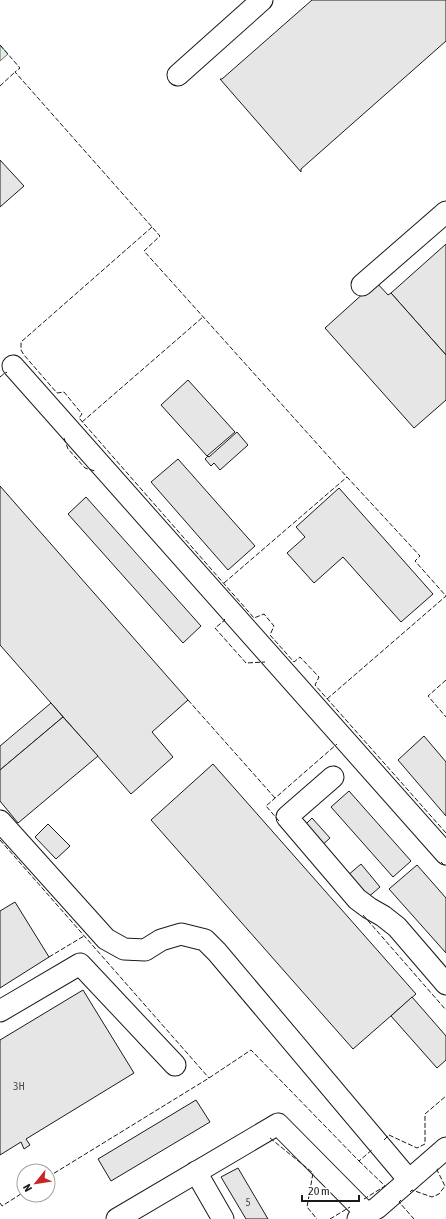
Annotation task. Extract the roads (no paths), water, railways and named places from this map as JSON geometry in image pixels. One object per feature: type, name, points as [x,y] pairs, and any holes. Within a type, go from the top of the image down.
[{"type":"street","points":[[178,74],[262,0]]},
{"type":"street","points":[[362,285],[446,212]]},
{"type":"street","points":[[13,366],[446,854]]},
{"type":"street","points":[[333,777],[287,817],[357,899],[397,926],[446,984]]},
{"type":"street","points":[[0,821],[106,939],[124,949],[145,950],[161,940],[181,934],[205,940],[217,952],[410,1180]]},
{"type":"street","points":[[0,1011],[80,964],[175,1065]]},
{"type":"street","points":[[117,1219],[278,1124],[369,1216],[446,1148]]},
{"type":"street","points":[[196,1172],[223,1219]]}]
